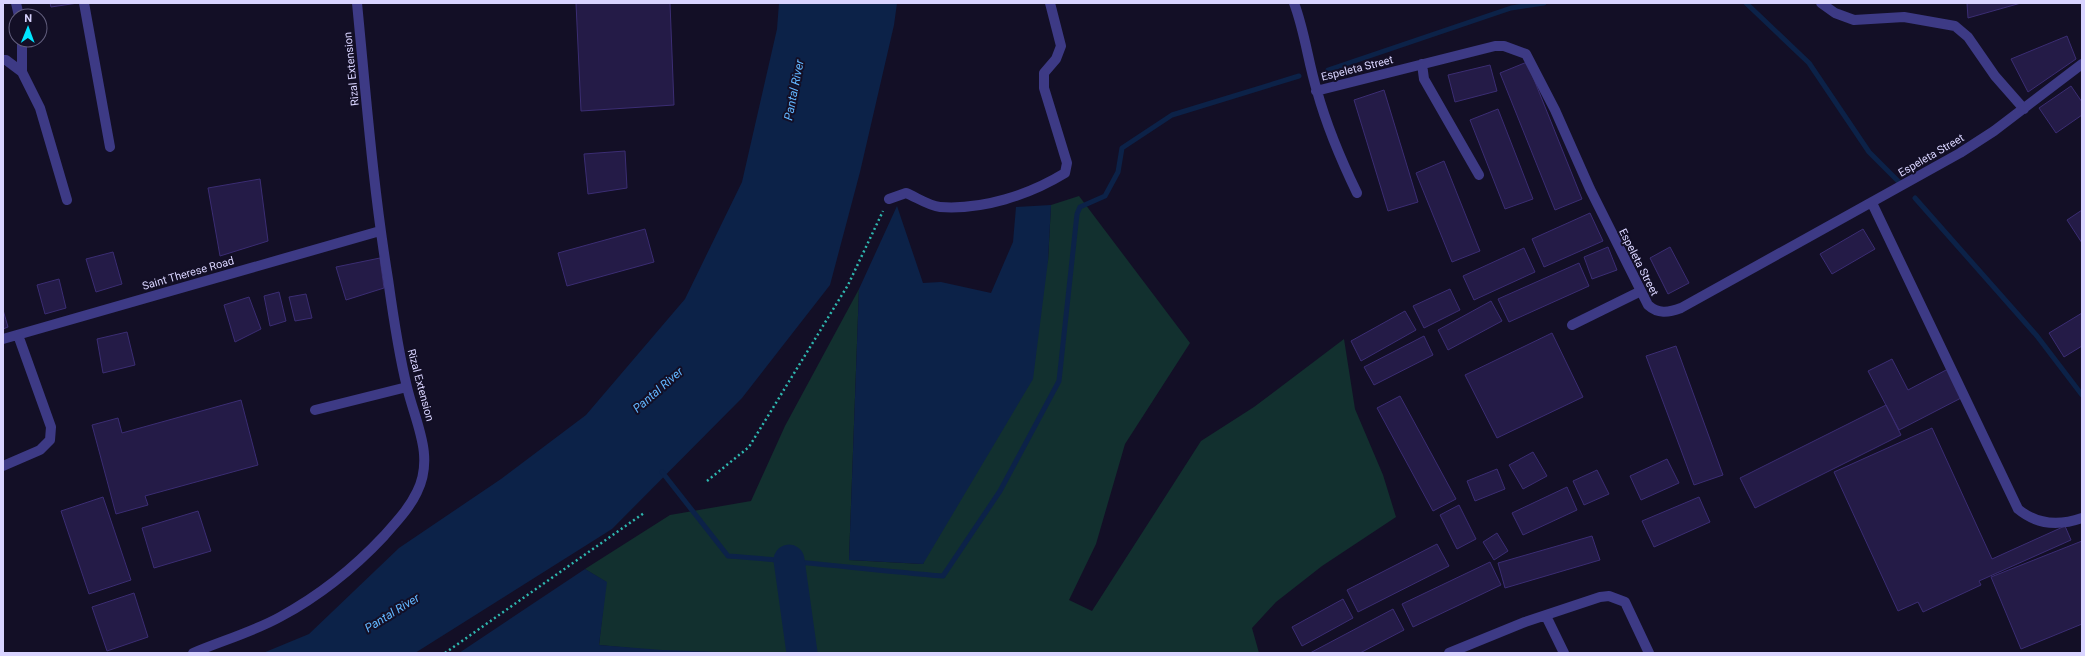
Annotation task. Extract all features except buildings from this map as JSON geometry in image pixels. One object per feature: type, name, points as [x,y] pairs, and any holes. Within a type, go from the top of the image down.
[{"type":"street","points":[[84,3],[110,148]]},
{"type":"street","name":"Rizal Extension","points":[[193,653],[278,618],[320,593],[364,557],[406,512],[418,491],[425,458],[423,441],[407,387],[396,338],[380,231],[357,3]]},
{"type":"street","points":[[889,199],[906,193],[938,207],[998,202],[1042,187],[1065,173],[1068,163],[1044,88],[1044,73],[1056,59],[1061,46],[1050,3]]},
{"type":"street","points":[[1294,3],[1302,23],[1316,91],[1332,138],[1357,193]]},
{"type":"street","points":[[1821,3],[1835,13],[1854,20],[1904,17],[1955,26],[1968,37],[1995,76],[2024,109]]},
{"type":"street","name":"Espeleta Street","points":[[1316,91],[1495,46],[1504,46],[1526,54],[1555,110],[1590,190],[1648,305],[1654,311],[1671,312],[1681,308],[1872,203],[1960,153],[2024,109],[2082,64]]},
{"type":"street","points":[[22,48],[22,72],[40,108],[67,200]]},
{"type":"street","points":[[3,60],[6,60],[22,72]]},
{"type":"street","points":[[1422,64],[1424,79],[1480,175]]},
{"type":"street","points":[[1872,203],[2018,509],[2026,516],[2040,522],[2070,522],[2082,518]]},
{"type":"street","name":"Saint Therese Road","points":[[3,339],[380,231]]},
{"type":"street","points":[[1572,325],[1641,291]]},
{"type":"street","points":[[3,466],[40,450],[50,440],[51,427],[18,334]]},
{"type":"street","points":[[315,410],[407,387]]},
{"type":"street","points":[[1449,653],[1525,622],[1600,597],[1609,596],[1625,602],[1648,653]]},
{"type":"street","points":[[1546,616],[1564,653]]},
{"type":"path","points":[[707,481],[749,447],[848,285],[889,199]]},
{"type":"path","points":[[444,653],[644,513]]},
{"type":"green space","points":[[1079,196],[1190,343],[1125,444],[1096,544],[1069,600],[1092,611],[1201,441],[1254,407],[1344,339],[1355,409],[1383,475],[1396,517],[1322,566],[1276,602],[1252,628],[1259,653],[748,653],[662,651],[599,645],[606,582],[585,569],[670,515],[751,501],[785,426],[859,289],[849,560],[923,564],[1048,261],[1051,205]]},
{"type":"water","name":"Pantal River","points":[[779,3],[897,3],[894,25],[860,172],[830,285],[742,398],[612,529],[415,653],[263,653],[309,634],[399,548],[501,479],[586,415],[685,299],[742,182],[777,29]]},
{"type":"water","points":[[1051,205],[1048,261],[1033,379],[923,564],[849,560],[859,289],[897,206],[923,283],[941,282],[991,293],[1013,242],[1016,207]]},
{"type":"water","points":[[585,569],[607,582],[599,645],[662,650],[748,653],[459,653]]},
{"type":"waterway","points":[[1328,70],[1511,8],[1544,3]]},
{"type":"waterway","points":[[1746,3],[1809,63],[1869,152],[1902,185]]},
{"type":"waterway","points":[[662,472],[728,556],[943,576],[1000,491],[1059,381],[1077,214],[1080,207],[1105,196],[1118,172],[1122,148],[1172,115],[1299,76]]},
{"type":"waterway","points":[[1915,198],[2037,336],[2082,395]]},
{"type":"waterway","points":[[789,560],[802,653]]}]
